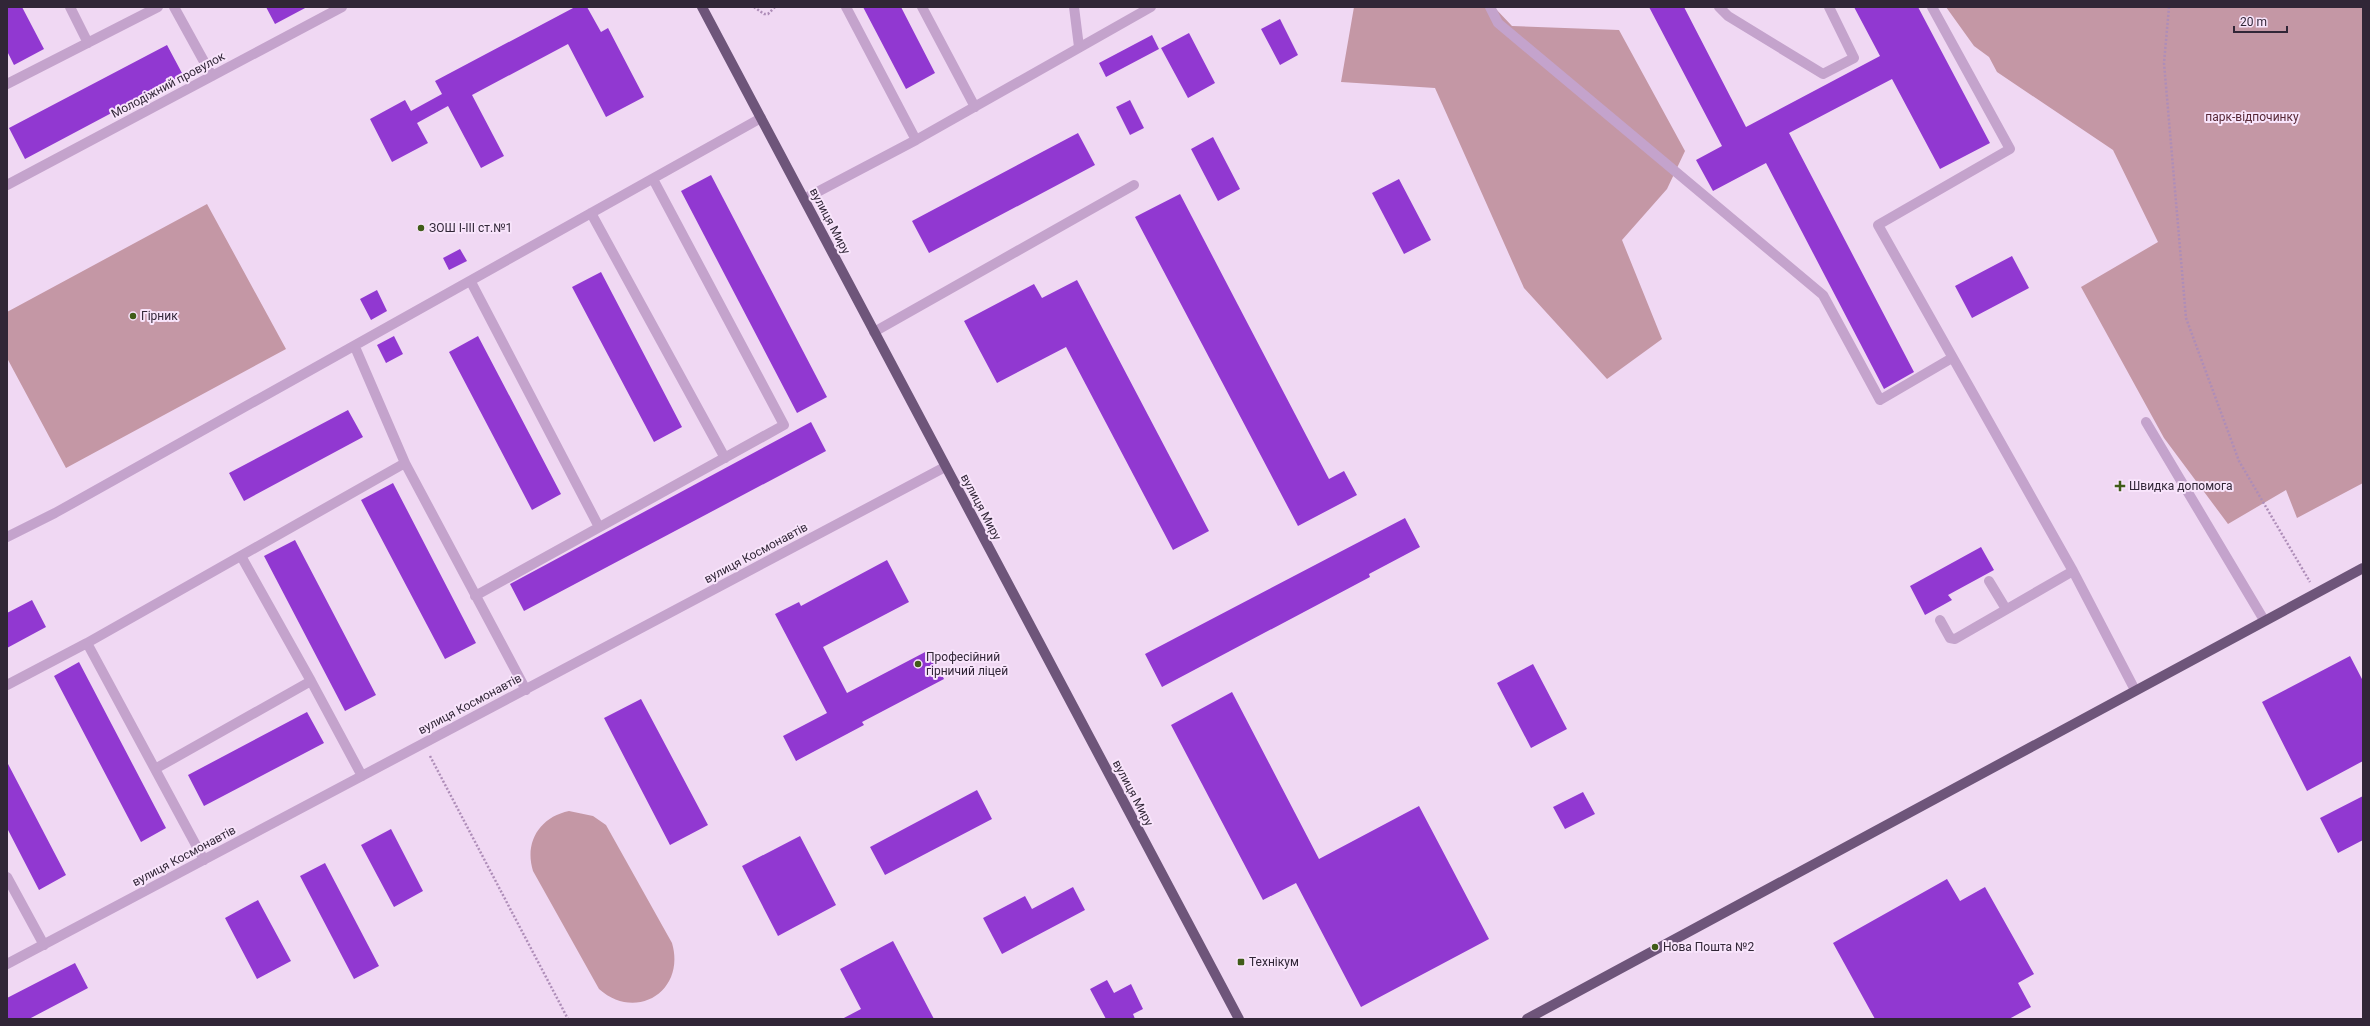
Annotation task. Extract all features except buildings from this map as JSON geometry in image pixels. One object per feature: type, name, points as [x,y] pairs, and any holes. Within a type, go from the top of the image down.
[{"type":"main road","name":"вулиця Миру","points":[[702,7],[1238,1019]]},
{"type":"main road","points":[[1527,1019],[2264,620],[2363,568]]},
{"type":"street","points":[[70,7],[88,43]]},
{"type":"street","points":[[7,84],[158,7]]},
{"type":"street","points":[[174,7],[212,76]]},
{"type":"street","points":[[319,7],[324,17]]},
{"type":"street","name":"Молодіжний провулок","points":[[7,185],[342,7]]},
{"type":"street","points":[[846,7],[916,140]]},
{"type":"street","points":[[922,7],[975,107]]},
{"type":"street","points":[[1074,7],[1079,47]]},
{"type":"street","points":[[804,199],[916,140],[1151,7]]},
{"type":"street","points":[[1490,7],[1498,23],[1823,295],[1880,400],[1952,358]]},
{"type":"street","points":[[1719,7],[1728,16],[1823,74],[1854,58],[1829,7]]},
{"type":"street","points":[[1932,7],[2010,149],[1878,225],[2073,571],[2135,690]]},
{"type":"street","points":[[7,537],[55,514],[761,118]]},
{"type":"street","points":[[475,596],[784,425],[653,179]]},
{"type":"street","points":[[874,332],[1134,185]]},
{"type":"street","points":[[591,213],[725,458]]},
{"type":"street","points":[[471,282],[599,527]]},
{"type":"street","points":[[354,347],[405,463],[526,690]]},
{"type":"street","points":[[2146,422],[2264,620]]},
{"type":"street","points":[[7,685],[87,643],[405,463]]},
{"type":"street","name":"вулиця Космонавтів","points":[[7,964],[945,467]]},
{"type":"street","points":[[241,556],[362,776]]},
{"type":"street","points":[[1940,620],[1950,638],[1954,640],[2073,571]]},
{"type":"street","points":[[1989,581],[2006,609]]},
{"type":"street","points":[[87,643],[204,860]]},
{"type":"street","points":[[155,769],[311,681]]},
{"type":"street","points":[[7,877],[44,945]]},
{"type":"path","points":[[755,8],[764,14],[768,14],[775,7]]},
{"type":"path","points":[[2169,7],[2164,63],[2186,318],[2239,461],[2316,592]]},
{"type":"path","points":[[424,744],[568,1019]]},
{"type":"green space","points":[[1354,7],[1494,7],[1512,26],[1619,30],[1685,151],[1667,189],[1622,240],[1662,339],[1607,379],[1524,288],[1435,88],[1341,82]]},
{"type":"green space","name":"парк-відпочинку","points":[[1946,7],[2363,7],[2363,483],[2297,518],[2286,490],[2228,524],[2164,438],[2081,287],[2158,242],[2113,150],[1997,72],[1989,57],[1974,46]]},
{"type":"green space","points":[[207,204],[286,349],[66,468],[7,358],[7,312]]},
{"type":"green space","points":[[569,811],[593,816],[606,825],[672,943],[674,960],[672,975],[665,987],[655,996],[642,1002],[628,1002],[613,998],[599,989],[533,871],[531,850],[537,832],[542,825],[550,819]]},
{"type":"place","name":"ЗОШ I-III ст.№1","points":[[421,228]]},
{"type":"place","name":"Гірник","points":[[133,316]]},
{"type":"place","name":"Швидка допомога","points":[[2120,486]]},
{"type":"place","name":"Професійний гірничий ліцей","points":[[918,664]]},
{"type":"place","name":"Нова Пошта №2","points":[[1655,947]]},
{"type":"place","name":"Технікум","points":[[1241,962]]}]
